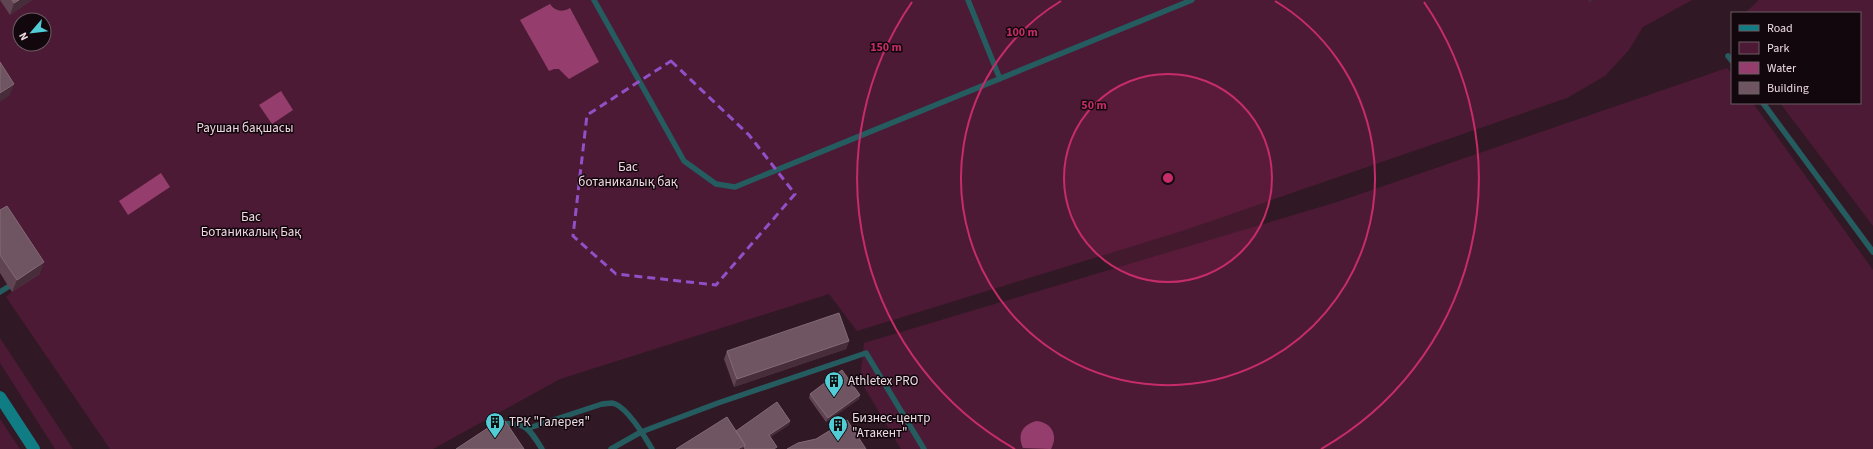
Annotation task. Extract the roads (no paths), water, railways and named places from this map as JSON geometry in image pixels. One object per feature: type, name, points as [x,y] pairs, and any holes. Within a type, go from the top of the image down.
[{"type":"street","points":[[0,397],[34,449]]},
{"type":"lane","points":[[594,0],[684,161],[716,184],[735,187],[1192,0]]},
{"type":"lane","points":[[968,0],[1000,79]]},
{"type":"lane","points":[[1728,56],[1731,60]]},
{"type":"lane","points":[[1764,104],[1873,252]]},
{"type":"lane","points":[[0,292],[8,287]]},
{"type":"lane","points":[[611,449],[641,432],[718,403],[866,353],[924,449]]},
{"type":"lane","points":[[495,425],[515,423],[529,428],[602,404],[613,403],[622,409],[641,432],[652,449]]},
{"type":"lane","points":[[529,428],[542,449]]},
{"type":"water","points":[[550,4],[559,10],[570,8],[599,62],[569,79],[559,69],[549,71],[520,20]]},
{"type":"water","points":[[281,91],[293,110],[272,124],[259,105]]},
{"type":"water","points":[[161,173],[170,187],[128,215],[119,201]]},
{"type":"water","points":[[1036,421],[1046,424],[1052,430],[1054,439],[1051,449],[1023,448],[1021,443],[1022,431],[1027,425]]},
{"type":"place","name":"Athletex PRO","points":[[834,398]]},
{"type":"place","name":"ТРК \"Галерея\"","points":[[495,439]]},
{"type":"place","name":"Бизнес-центр \"Атакент\"","points":[[838,442]]},
{"type":"park label","name":"Раушан бақшасы","points":[[245,128]]},
{"type":"park label","name":"Бас ботаникалық бақ","points":[[628,174]]},
{"type":"park label","name":"Бас Ботаникалық Бақ","points":[[251,224]]}]
